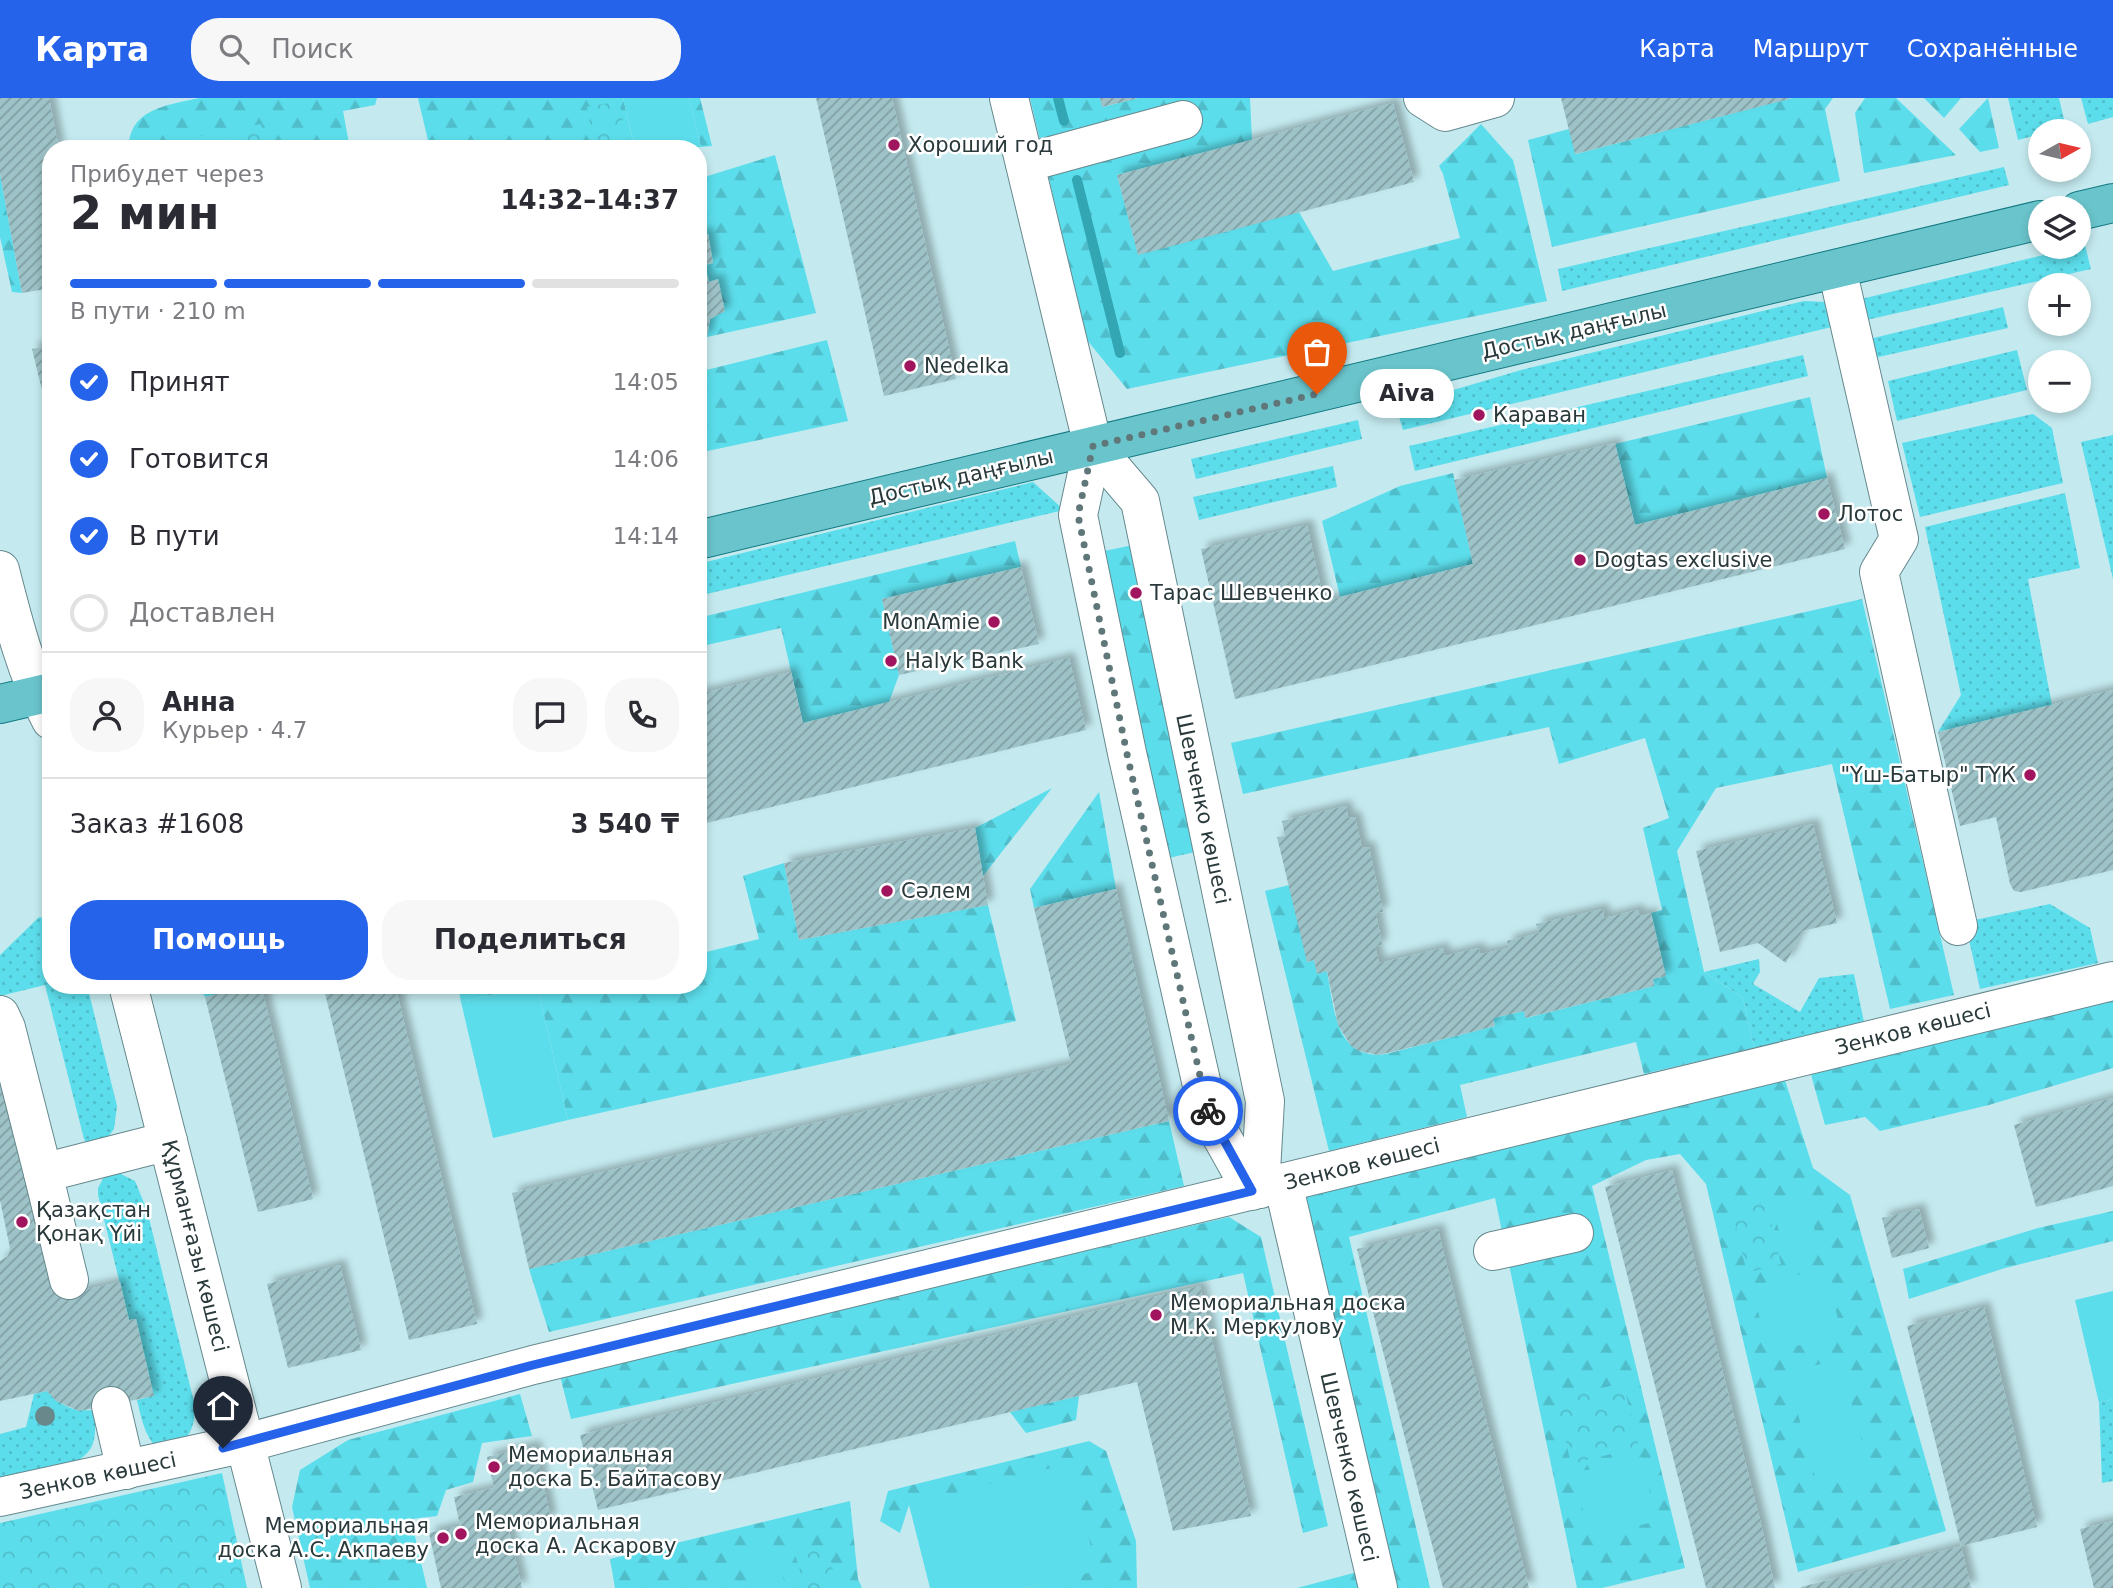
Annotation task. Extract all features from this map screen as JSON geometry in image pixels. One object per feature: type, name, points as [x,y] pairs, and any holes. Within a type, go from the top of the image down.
[{"type":"main road","points":[[2091,208],[2113,203]]},
{"type":"main road","name":"Достық даңғылы","points":[[707,538],[2028,223]]},
{"type":"main road","points":[[0,704],[42,702]]},
{"type":"street","name":"Шевченко көшесі","points":[[1009,98],[1093,446],[1078,515],[1127,754],[1208,1112],[1265,1188]]},
{"type":"street","points":[[1423,98],[1445,112],[1495,98]]},
{"type":"street","points":[[1024,163],[1183,120]]},
{"type":"street","points":[[1837,269],[1899,539],[1879,572],[1958,926]]},
{"type":"street","name":"Шевченко көшесі","points":[[1093,446],[1140,501],[1265,1101],[1265,1188],[1378,1588]]},
{"type":"street","points":[[0,570],[13,621],[42,692]]},
{"type":"street","name":"Зенков көшесі","points":[[0,1497],[246,1443],[542,1363],[2113,981]]},
{"type":"street","name":"Құрманғазы көшесі","points":[[130,994],[282,1588]]},
{"type":"street","points":[[0,1015],[6,1028],[69,1280]]},
{"type":"street","points":[[43,1173],[168,1141]]},
{"type":"street","points":[[1493,1251],[1574,1233]]},
{"type":"street","points":[[111,1406],[126,1470]]},
{"type":"green space","points":[[199,98],[377,98],[375,105],[343,111],[348,140],[130,140],[135,125],[143,117],[163,107]]},
{"type":"green space","points":[[418,98],[623,98],[633,140],[428,140]]},
{"type":"green space","points":[[623,98],[689,98],[699,140],[633,140]]},
{"type":"green space","points":[[689,98],[700,98],[712,146],[707,146],[707,140],[699,140]]},
{"type":"green space","points":[[1030,98],[1100,98],[1103,107],[1138,98],[1250,98],[1252,140],[1117,175],[1138,254],[1299,212],[1333,271],[1460,238],[1439,166],[1481,124],[1513,160],[1547,301],[1127,389],[1087,340]]},
{"type":"green space","points":[[1792,98],[1833,98],[1825,109],[1840,181],[1552,247],[1528,140],[1569,129],[1576,154]]},
{"type":"green space","points":[[1865,98],[1896,98],[1956,155],[1864,173],[1855,113]]},
{"type":"green space","points":[[1924,98],[1961,98],[1944,118]]},
{"type":"green space","points":[[1988,98],[1999,148],[1980,152],[1959,129]]},
{"type":"green space","points":[[2008,98],[2059,98],[2064,119],[2028,119],[2028,137],[2018,140]]},
{"type":"green space","points":[[2081,98],[2113,98],[2113,117],[2091,123],[2091,119],[2087,119]]},
{"type":"green space","points":[[619,101],[627,140],[592,140],[587,107]]},
{"type":"green space","points":[[261,124],[264,140],[230,140],[228,130]]},
{"type":"green space","points":[[225,131],[227,140],[193,140]]},
{"type":"green space","points":[[775,155],[816,313],[707,337],[710,319],[717,315],[718,280],[709,282],[707,275],[707,264],[713,263],[707,234],[707,176]]},
{"type":"green space","points":[[2004,167],[2009,185],[1562,291],[1558,269]]},
{"type":"green space","points":[[0,174],[22,293],[12,292],[0,237]]},
{"type":"green space","points":[[2028,259],[2088,259],[2091,269],[2073,273],[2028,273],[2028,283],[1862,321],[1857,300]]},
{"type":"green space","points":[[1804,301],[1826,302],[1840,325],[1403,430],[1396,407],[1521,370]]},
{"type":"green space","points":[[2003,307],[2008,328],[1874,358],[1869,339]]},
{"type":"green space","points":[[827,340],[848,421],[707,451],[707,370]]},
{"type":"green space","points":[[2017,350],[2027,390],[1897,421],[1888,381]]},
{"type":"green space","points":[[1803,355],[1808,376],[1415,471],[1409,446]]},
{"type":"green space","points":[[1810,397],[1827,478],[1635,525],[1615,444]]},
{"type":"green space","points":[[2033,414],[2052,428],[2063,483],[1920,517],[1902,443]]},
{"type":"green space","points":[[1358,420],[1362,439],[1196,479],[1191,459]]},
{"type":"green space","points":[[2113,435],[2113,579],[2081,442]]},
{"type":"green space","points":[[1333,466],[1337,487],[1199,520],[1193,497]]},
{"type":"green space","points":[[1453,473],[1473,564],[1340,597],[1322,521],[1400,486]]},
{"type":"green space","points":[[1033,482],[1064,510],[707,594],[707,562]]},
{"type":"green space","points":[[2065,493],[2080,568],[2028,579],[2052,705],[1938,732],[1961,695],[1925,527]]},
{"type":"green space","points":[[1015,541],[1021,567],[882,599],[899,675],[889,702],[803,723],[781,628],[707,645],[707,616]]},
{"type":"green space","points":[[1138,544],[1204,850],[1164,859],[1099,552]]},
{"type":"green space","points":[[1862,599],[1954,995],[1890,1009],[1832,764],[1716,788],[1677,851],[1704,972],[1743,998],[1754,1048],[1644,1074],[1636,1042],[1460,1085],[1467,1117],[1329,1151],[1265,891],[1289,885],[1308,962],[1314,960],[1317,973],[1327,971],[1335,1015],[1347,1040],[1356,1049],[1369,1054],[1386,1054],[1495,1026],[1493,1018],[1524,1011],[1526,1018],[1654,986],[1653,979],[1665,976],[1651,913],[1662,910],[1643,828],[1669,818],[1645,738],[1559,764],[1549,727],[1243,794],[1231,743]]},
{"type":"green space","points":[[1052,788],[983,876],[975,828]]},
{"type":"green space","points":[[1099,792],[1116,889],[1034,908],[1030,889]]},
{"type":"green space","points":[[784,863],[799,940],[988,905],[1016,1021],[568,1120],[539,994],[707,994],[707,952],[759,939],[743,876]]},
{"type":"green space","points":[[2050,904],[2090,928],[2098,963],[1980,989],[1965,922]]},
{"type":"green space","points":[[39,917],[42,918],[42,986],[0,996],[0,955]]},
{"type":"green space","points":[[1759,959],[1760,972],[1753,984],[1800,1012],[1819,978],[1854,974],[1864,1022],[1754,1048],[1743,998],[1704,972]]},
{"type":"green space","points":[[47,994],[89,994],[117,1106],[114,1129],[108,1137],[87,1145]]},
{"type":"green space","points":[[460,994],[496,994],[461,1002]]},
{"type":"green space","points":[[497,994],[539,994],[568,1120],[493,1138],[461,1002]]},
{"type":"green space","points":[[2113,996],[2113,1068],[1989,1105],[1880,1131],[1865,1117],[1825,1125],[1810,1071]]},
{"type":"green space","points":[[1784,1077],[1813,1168],[1850,1195],[1946,1531],[1798,1572],[1706,1184],[1680,1154],[1646,1160],[1592,1186],[1685,1568],[1602,1588],[1577,1588],[1495,1198],[1349,1237],[1430,1588],[1395,1588],[1303,1195]]},
{"type":"green space","points":[[1169,1121],[1184,1186],[549,1332],[529,1269]]},
{"type":"green space","points":[[117,1172],[135,1181],[147,1210],[194,1402],[193,1425],[181,1445],[156,1447],[146,1431],[138,1406],[137,1400],[153,1396],[136,1319],[129,1320],[98,1195],[98,1188],[105,1175]]},
{"type":"green space","points":[[1806,1192],[1820,1254],[1787,1262],[1771,1200]]},
{"type":"green space","points":[[1766,1202],[1781,1264],[1747,1273],[1732,1210]]},
{"type":"green space","points":[[2113,1211],[2113,1241],[2005,1268],[1909,1299],[1903,1269],[2038,1228]]},
{"type":"green space","points":[[1229,1217],[1261,1237],[1328,1526],[1303,1533],[1243,1273],[571,1419],[560,1376]]},
{"type":"green space","points":[[1825,1268],[1842,1335],[1768,1353],[1752,1286]]},
{"type":"green space","points":[[2113,1291],[2113,1399],[2099,1403],[2075,1300]]},
{"type":"green space","points":[[1839,1359],[1871,1473],[1818,1488],[1787,1373]]},
{"type":"green space","points":[[1623,1383],[1639,1447],[1571,1464],[1556,1399]]},
{"type":"green space","points":[[47,1391],[68,1407],[94,1410],[95,1434],[91,1448],[84,1456],[63,1467],[0,1482],[0,1434],[26,1427],[34,1394]]},
{"type":"green space","points":[[520,1394],[532,1436],[482,1443],[473,1482],[446,1490],[437,1516],[411,1519],[427,1588],[310,1588],[292,1507],[300,1470],[348,1440]]},
{"type":"green space","points":[[1079,1396],[1076,1420],[1026,1433],[1010,1412]]},
{"type":"green space","points":[[2113,1399],[2113,1481],[2102,1483],[2099,1403]]},
{"type":"green space","points":[[1089,1441],[1106,1451],[1136,1541],[1137,1588],[1025,1588],[1097,1570],[909,1505],[900,1533],[880,1521],[888,1491]]},
{"type":"green space","points":[[1641,1457],[1657,1521],[1590,1538],[1574,1473]]},
{"type":"green space","points":[[1070,1463],[1097,1571],[1025,1588],[930,1588],[909,1505]]},
{"type":"green space","points":[[222,1473],[247,1588],[0,1588],[0,1523]]},
{"type":"green space","points":[[850,1501],[858,1579],[862,1588],[615,1588],[610,1559]]},
{"type":"green space","points":[[772,1539],[786,1588],[753,1588],[742,1548]]},
{"type":"green space","points":[[826,1545],[838,1588],[805,1588],[795,1554]]},
{"type":"green space","points":[[1361,1571],[1364,1588],[1297,1588]]},
{"type":"building","points":[[0,98],[49,98],[57,140],[42,140],[42,290],[22,293],[0,174]]},
{"type":"building","points":[[816,98],[892,98],[956,379],[884,396]]},
{"type":"building","points":[[1100,98],[1135,98],[1135,99],[1102,107]]},
{"type":"building","points":[[1561,98],[1789,98],[1789,99],[1575,154]]},
{"type":"building","points":[[1393,103],[1414,182],[1138,255],[1117,175]]},
{"type":"building","points":[[707,234],[708,234],[713,263],[707,264]]},
{"type":"building","points":[[707,275],[709,282],[718,279],[725,311],[710,319],[707,337]]},
{"type":"building","points":[[42,347],[42,390],[32,349]]},
{"type":"building","points":[[1615,443],[1635,525],[1827,478],[1845,549],[1235,699],[1201,549],[1307,525],[1324,601],[1473,564],[1454,480]]},
{"type":"building","points":[[1021,567],[1039,644],[899,675],[882,599]]},
{"type":"building","points":[[1069,658],[1086,730],[707,823],[707,692],[791,672],[803,723]]},
{"type":"building","name":"\"Үш-Батыр\" ТҮК","points":[[2113,690],[2113,870],[2021,892],[2014,891],[2010,884],[1996,817],[1960,826],[1938,732]]},
{"type":"building","points":[[1346,806],[1348,818],[1355,817],[1362,848],[1369,847],[1383,912],[1376,913],[1382,945],[1375,946],[1379,963],[1443,948],[1445,956],[1479,948],[1480,954],[1509,948],[1507,941],[1539,933],[1536,924],[1603,909],[1604,918],[1638,910],[1640,916],[1651,913],[1666,976],[1653,979],[1654,986],[1525,1018],[1524,1011],[1493,1018],[1495,1026],[1396,1051],[1378,1055],[1359,1051],[1351,1046],[1338,1025],[1327,971],[1317,974],[1314,960],[1307,962],[1277,837],[1285,836],[1282,821]]},
{"type":"building","points":[[1813,824],[1837,923],[1802,931],[1786,963],[1758,943],[1720,952],[1696,851]]},
{"type":"building","name":"Сәлем","points":[[975,828],[988,905],[799,940],[784,863]]},
{"type":"building","points":[[1116,889],[1169,1121],[529,1269],[512,1193],[1071,1064],[1034,908]]},
{"type":"building","points":[[217,994],[263,994],[313,1199],[258,1212],[205,997]]},
{"type":"building","points":[[325,994],[397,994],[477,1324],[409,1340]]},
{"type":"building","name":"Қазақстан Қонақ Үйі","points":[[0,1060],[57,1296],[120,1282],[129,1320],[136,1319],[154,1396],[79,1411],[56,1401],[47,1391],[0,1401],[0,1261],[8,1256],[10,1248],[0,1200]]},
{"type":"building","points":[[2113,1098],[2113,1186],[2036,1207],[2014,1125]]},
{"type":"building","points":[[1672,1170],[1775,1588],[1706,1588],[1605,1187]]},
{"type":"building","points":[[1919,1209],[1929,1248],[1892,1258],[1882,1218]]},
{"type":"building","points":[[1438,1229],[1529,1588],[1443,1588],[1357,1249]]},
{"type":"building","points":[[340,1265],[361,1350],[288,1368],[267,1284]]},
{"type":"building","points":[[1200,1286],[1251,1516],[1173,1531],[1137,1382],[598,1510],[580,1435]]},
{"type":"building","points":[[1984,1307],[2037,1527],[1961,1546],[1907,1326]]},
{"type":"building","points":[[535,1446],[551,1520],[509,1530],[522,1588],[441,1588],[429,1533],[460,1526],[454,1497],[494,1488],[487,1457]]},
{"type":"building","points":[[2113,1521],[2113,1588],[2094,1588],[2080,1529]]},
{"type":"building","points":[[1961,1546],[1971,1588],[1801,1588],[1801,1587]]},
{"type":"waterway","points":[[1058,98],[1064,121]]},
{"type":"waterway","points":[[1077,180],[1120,353]]},
{"type":"way so far","points":[[1208,1111],[1127,754],[1078,515],[1093,446],[1317,394]]},
{"type":"place","name":"Хороший год","points":[[894,145]]},
{"type":"place","name":"Nedelka","points":[[910,366]]},
{"type":"place","name":"Aiva","points":[[1317,394]]},
{"type":"place","name":"Караван","points":[[1479,415]]},
{"type":"place","name":"Лотос","points":[[1824,514]]},
{"type":"place","name":"Dogtas exclusive","points":[[1580,560]]},
{"type":"place","name":"Тарас Шевченко","points":[[1136,593]]},
{"type":"place","name":"MonAmie","points":[[994,622]]},
{"type":"place","name":"Halyk Bank","points":[[891,661]]},
{"type":"place","name":"\"Үш-Батыр\" ТҮК","points":[[2030,775]]},
{"type":"place","name":"Сәлем","points":[[887,891]]},
{"type":"place","name":"Қазақстан Қонақ Үйі","points":[[22,1222]]},
{"type":"place","name":"Мемориальная доска М.К. Меркулову","points":[[1156,1315]]},
{"type":"place","name":"Мемориальная доска Б. Байтасову","points":[[494,1467]]},
{"type":"place","name":"Мемориальная доска А. Аскарову","points":[[461,1534]]},
{"type":"place","name":"Мемориальная доска А.С. Акпаеву","points":[[443,1538]]},
{"type":"route","points":[[223,1448],[533,1365],[1252,1191],[1208,1111]]}]
